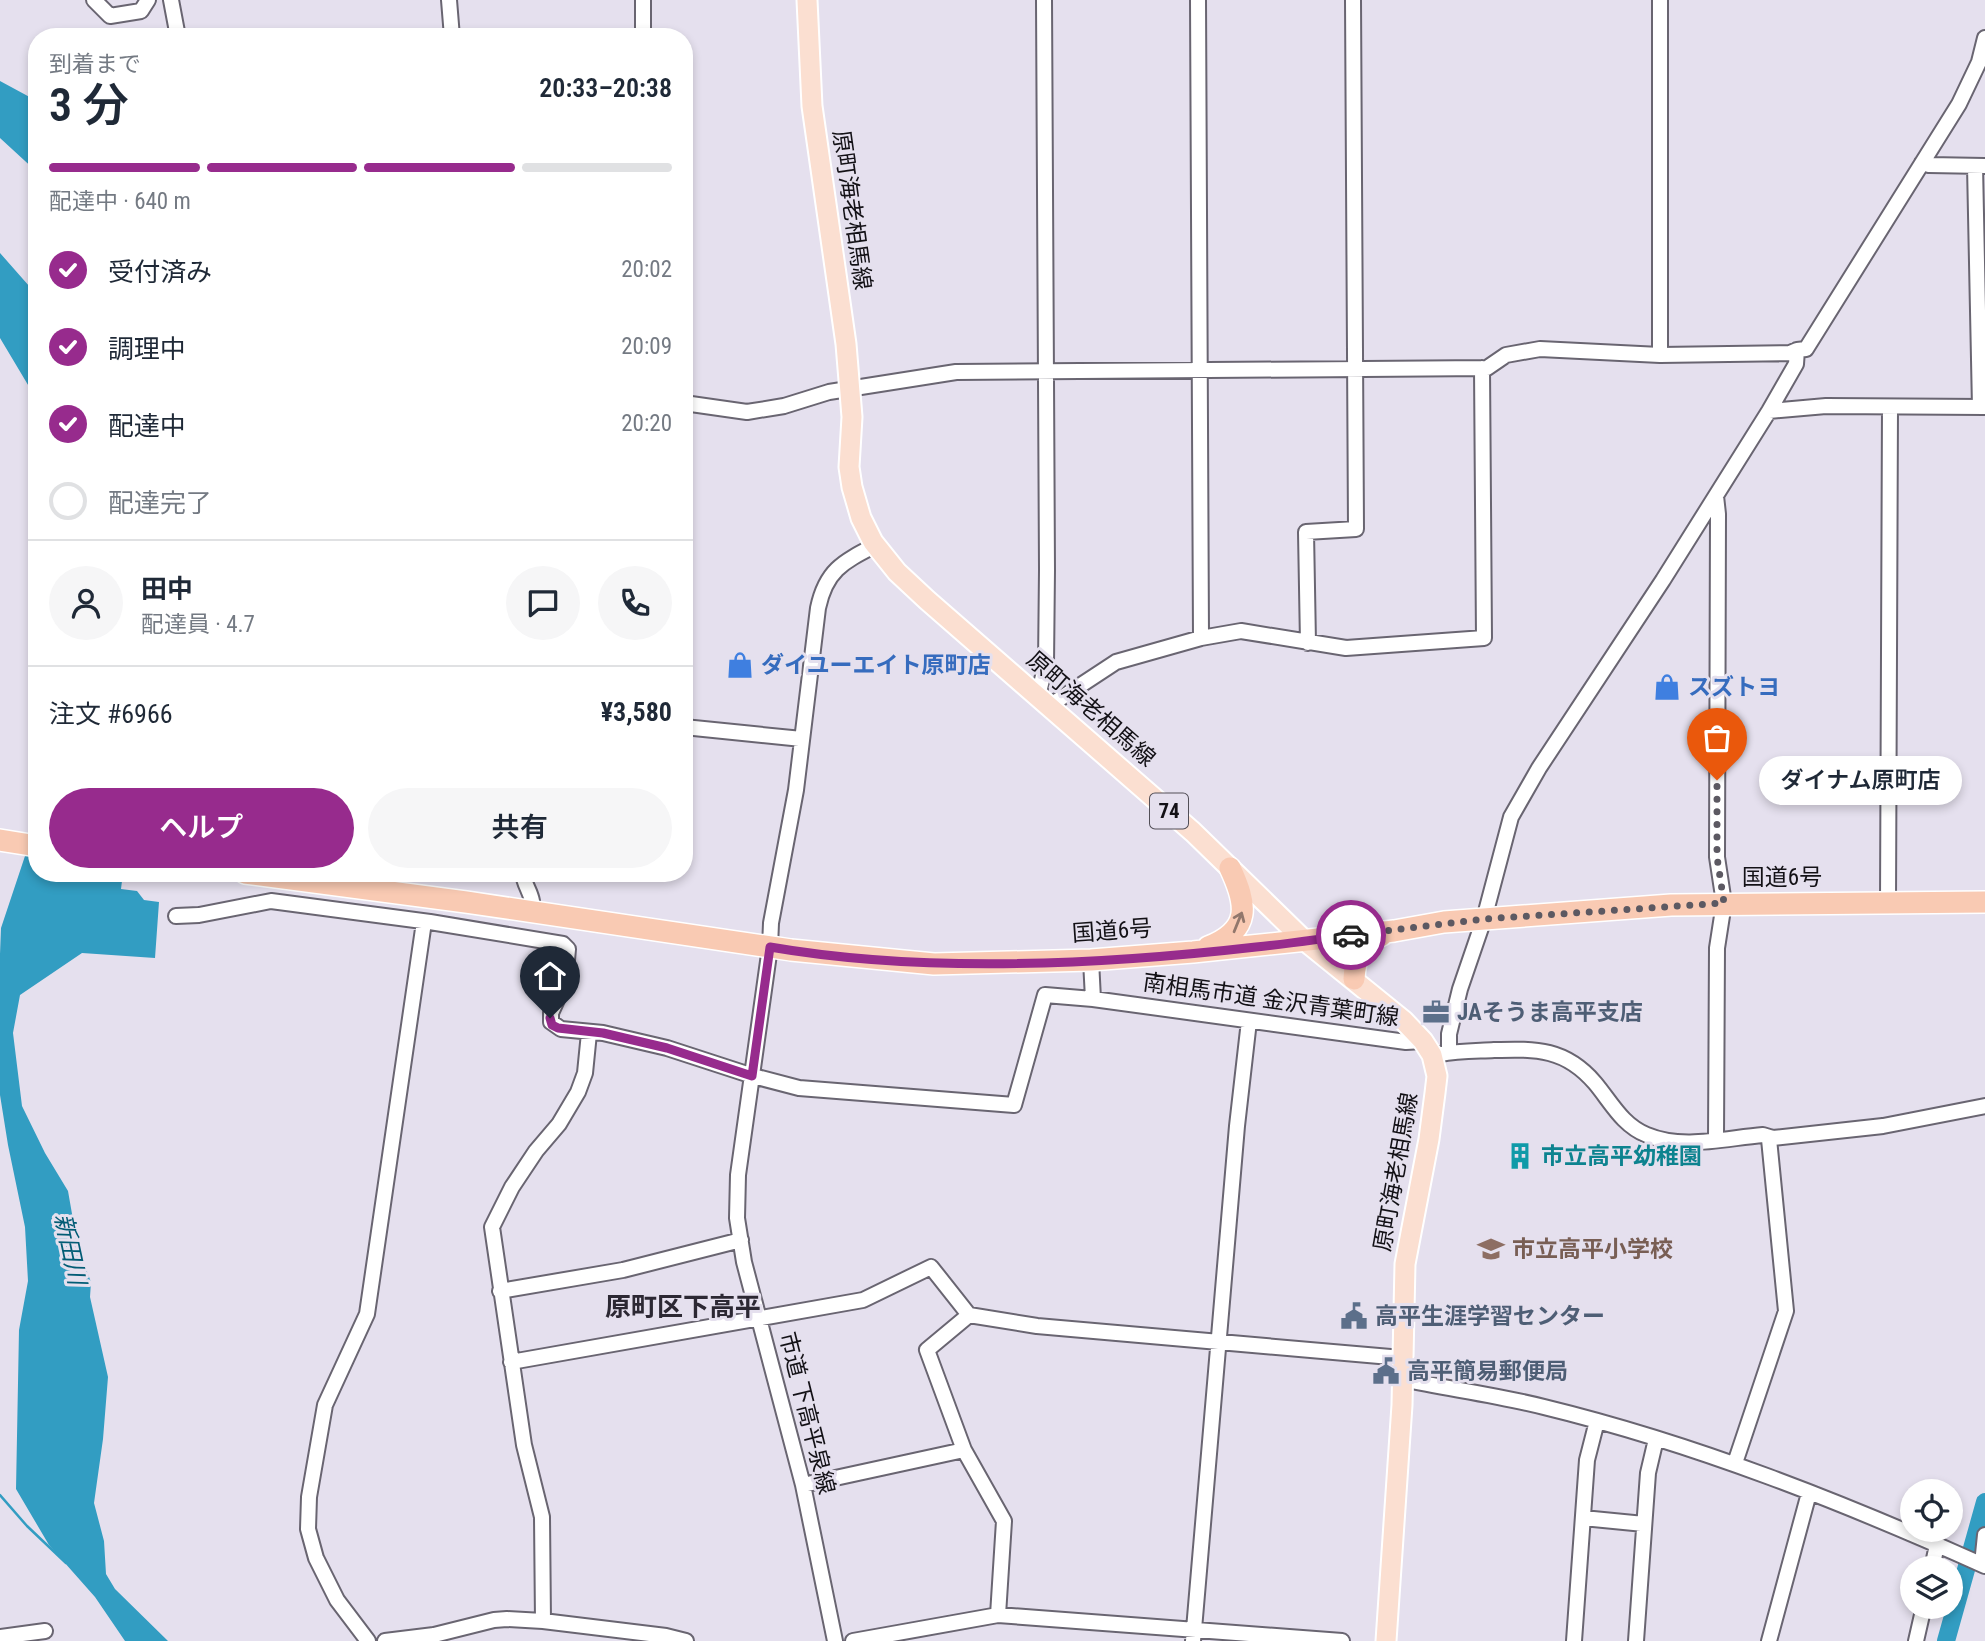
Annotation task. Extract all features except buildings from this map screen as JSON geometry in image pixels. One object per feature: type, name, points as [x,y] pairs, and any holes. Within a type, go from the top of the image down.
[{"type":"highway","points":[[2,841],[28,845]]},
{"type":"highway","points":[[1193,952],[1228,938],[1240,924],[1243,915],[1242,896],[1230,868]]},
{"type":"highway","name":"国道6号","points":[[314,882],[770,947],[934,964],[1091,960],[1257,947],[1394,931],[1444,922],[1724,903],[1985,902]]},
{"type":"highway","points":[[1354,979],[1356,959],[1362,947],[1394,931]]},
{"type":"main road","name":"原町海老相馬線","points":[[807,0],[812,106],[836,267],[850,389],[852,417],[849,467],[861,518],[876,545],[897,572],[927,600],[1193,832],[1304,940],[1354,979],[1434,1049],[1437,1076],[1429,1139],[1405,1264],[1402,1379],[1386,1641]]},
{"type":"street","points":[[94,0],[110,16],[141,11],[148,0]]},
{"type":"street","points":[[171,0],[176,28]]},
{"type":"street","points":[[449,0],[451,28]]},
{"type":"street","points":[[643,0],[643,28]]},
{"type":"street","points":[[1044,0],[1044,701]]},
{"type":"street","points":[[1198,0],[1201,638]]},
{"type":"street","points":[[1308,643],[1306,532],[1356,529],[1353,0]]},
{"type":"street","points":[[1660,0],[1660,355]]},
{"type":"street","points":[[693,404],[747,412],[784,406],[829,392],[957,372],[1487,368],[1506,355],[1539,349],[1660,355],[1790,353],[1805,349],[1980,74],[1985,38]]},
{"type":"street","points":[[1769,411],[1826,406],[1982,407],[1980,166],[1922,163]]},
{"type":"street","points":[[1434,1049],[1450,1034],[1460,989],[1484,919],[1511,817],[1539,768],[1769,411],[1796,364],[1797,350]]},
{"type":"street","points":[[1044,701],[1116,662],[1201,638],[1241,631],[1346,648],[1484,638],[1482,368]]},
{"type":"street","points":[[1888,902],[1890,407]]},
{"type":"street","points":[[1716,496],[1717,857],[1724,903],[1717,948],[1716,1139]]},
{"type":"street","name":"市道 下高平泉線","points":[[835,1641],[803,1485],[741,1240],[737,1218],[737,1175],[770,947],[771,923],[796,790],[822,587],[835,570],[876,545]]},
{"type":"street","points":[[693,728],[802,740]]},
{"type":"street","points":[[524,882],[531,892],[532,901]]},
{"type":"street","name":"南相馬市道 金沢青葉町線","points":[[176,916],[199,915],[271,901],[424,922],[531,933],[563,944],[568,949],[565,982],[551,1013],[551,1022],[561,1029],[603,1033],[667,1048],[752,1076],[799,1088],[1014,1105],[1044,998],[1048,995],[1406,1042],[1434,1049],[1546,1051],[1562,1057],[1585,1072],[1624,1121],[1636,1130],[1671,1142],[1763,1135],[1769,1139],[1883,1126],[1985,1106]]},
{"type":"street","points":[[368,1641],[337,1600],[316,1558],[308,1530],[309,1497],[325,1405],[367,1314],[424,922]]},
{"type":"street","points":[[1091,960],[1093,999]]},
{"type":"street","points":[[1193,1636],[1237,1126],[1249,1021]]},
{"type":"street","points":[[543,1620],[542,1517],[524,1445],[492,1235],[493,1224],[523,1170],[559,1124],[578,1092],[585,1073],[589,1032]]},
{"type":"street","points":[[1735,1463],[1786,1311],[1769,1139]]},
{"type":"street","points":[[500,1292],[623,1270],[741,1240]]},
{"type":"street","points":[[511,1362],[863,1300],[931,1267],[969,1315],[1037,1326],[1402,1358]]},
{"type":"street","points":[[969,1315],[927,1350],[964,1450],[1004,1521],[998,1615]]},
{"type":"street","points":[[1402,1379],[1541,1406],[1735,1463],[1981,1564],[1985,1535]]},
{"type":"street","points":[[1574,1641],[1587,1460],[1597,1421]]},
{"type":"street","points":[[1636,1641],[1648,1473],[1656,1438]]},
{"type":"street","points":[[803,1485],[964,1450]]},
{"type":"street","points":[[1769,1641],[1809,1493]]},
{"type":"street","points":[[1583,1518],[1644,1524]]},
{"type":"street","points":[[1937,1556],[1941,1546]]},
{"type":"street","points":[[853,1641],[998,1615],[1193,1636],[1342,1641]]},
{"type":"street","points":[[1916,1641],[1921,1619]]},
{"type":"street","points":[[385,1641],[435,1635],[494,1620],[543,1620],[686,1641]]},
{"type":"street","points":[[0,1637],[45,1631]]},
{"type":"water","points":[[0,81],[28,96],[28,164],[0,138]]},
{"type":"water","points":[[0,253],[28,285],[28,385],[0,338]]},
{"type":"water","name":"新田川","points":[[28,847],[28,882],[122,882],[121,889],[137,891],[144,900],[159,902],[155,958],[82,953],[20,995],[13,1033],[22,1106],[45,1153],[68,1191],[78,1248],[91,1282],[90,1297],[108,1377],[94,1503],[104,1541],[106,1574],[115,1589],[168,1641],[125,1641],[95,1597],[49,1545],[16,1489],[19,1330],[28,1281],[25,1227],[0,1095],[1,928]]},
{"type":"waterway","points":[[0,1495],[27,1526],[66,1563]]},
{"type":"waterway","points":[[1946,1641],[1985,1502]]},
{"type":"way so far","points":[[1351,935],[1444,922],[1724,903],[1717,857],[1717,780]]},
{"type":"place","name":"ダイユーエイト原町店","points":[[740,665]]},
{"type":"place","name":"スズトヨ","points":[[1667,687]]},
{"type":"place","name":"ダイナム原町店","points":[[1717,780]]},
{"type":"place","name":"JAそうま高平支店","points":[[1436,1012]]},
{"type":"place","name":"市立高平幼稚園","points":[[1520,1156]]},
{"type":"place","name":"市立高平小学校","points":[[1491,1249]]},
{"type":"place","name":"高平生涯学習センター","points":[[1354,1316]]},
{"type":"place","name":"高平簡易郵便局","points":[[1386,1371]]},
{"type":"district","name":"原町区下高平","points":[[683,1307]]},
{"type":"route","points":[[550,1018],[552,1025],[558,1028],[603,1033],[667,1048],[752,1076],[770,947],[934,964],[1091,960],[1257,947],[1351,935]]}]
